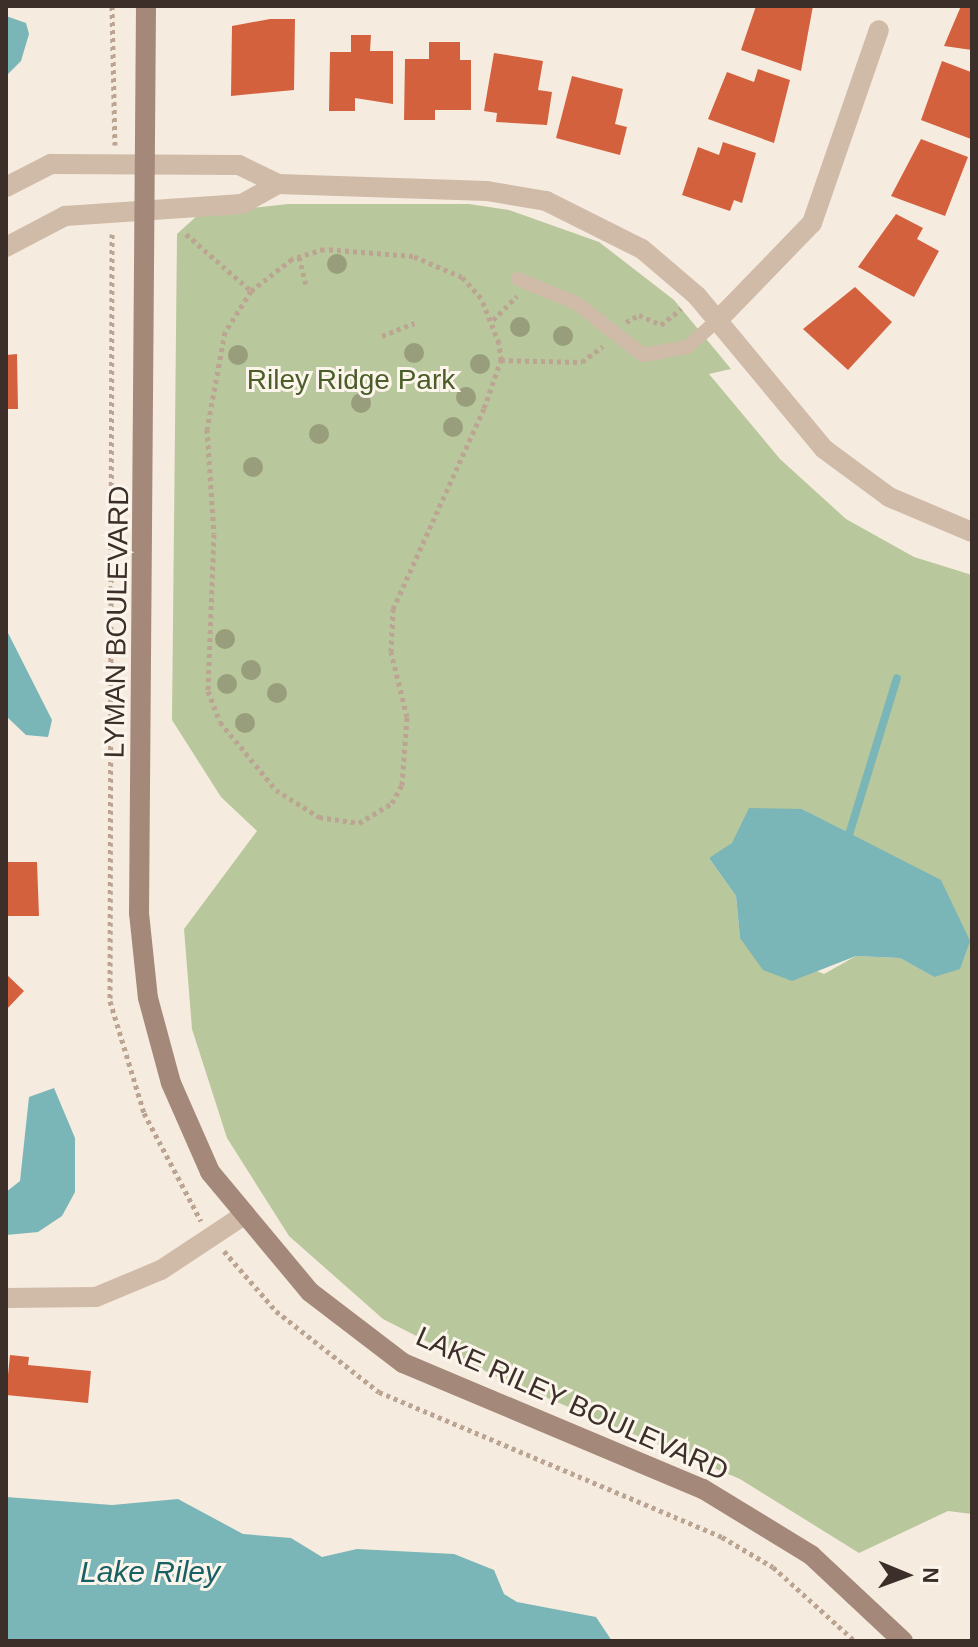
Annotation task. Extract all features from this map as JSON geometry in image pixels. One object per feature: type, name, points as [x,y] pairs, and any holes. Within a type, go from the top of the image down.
[{"type":"street","name":"LYMAN BOULEVARD","points":[[146,6],[139,913],[148,998],[171,1083],[210,1172],[241,1217]]},
{"type":"street","points":[[718,320],[812,223],[879,30]]},
{"type":"street","points":[[6,187],[51,164],[239,165],[278,184],[487,191],[546,201],[642,249],[718,320],[824,449],[889,497],[972,532]]},
{"type":"street","points":[[6,247],[65,216],[115,209],[242,204],[278,184]]},
{"type":"street","points":[[6,1298],[96,1297],[212,1237],[241,1217]]},
{"type":"street","name":"LAKE RILEY BOULEVARD","points":[[241,1217],[310,1292],[403,1363],[703,1489],[811,1555],[903,1641]]},
{"type":"lane","points":[[521,281],[576,303],[643,355],[687,347],[718,320]]},
{"type":"path","points":[[112,6],[114,164]]},
{"type":"path","points":[[115,209],[110,1001],[144,1113],[212,1237],[276,1311],[379,1392],[722,1537],[773,1567],[855,1641]]},
{"type":"path","points":[[186,234],[251,291]]},
{"type":"path","points":[[356,249],[442,265],[462,277],[493,320],[501,360],[393,609],[391,652],[407,717],[402,785],[375,816],[343,824],[276,790],[220,722],[208,691],[208,415],[225,332],[251,291],[299,257],[356,249]]},
{"type":"path","points":[[299,257],[306,285]]},
{"type":"path","points":[[493,320],[521,281]]},
{"type":"path","points":[[382,336],[414,323]]},
{"type":"green space","name":"Riley Ridge Park","points":[[288,204],[469,204],[509,210],[599,242],[674,300],[731,369],[709,374],[780,459],[846,519],[914,557],[972,575],[972,1514],[948,1511],[859,1553],[740,1479],[497,1377],[383,1319],[289,1236],[227,1138],[192,1029],[184,929],[257,831],[221,797],[172,720],[177,234],[199,214]],"holes":[[[802,809],[901,861],[934,977],[900,958],[856,956],[824,974],[740,938],[736,896],[709,858]]]},
{"type":"water","points":[[6,16],[26,23],[29,34],[21,61],[6,76]]},
{"type":"water","points":[[6,629],[52,720],[48,737],[26,735],[6,716]]},
{"type":"water","points":[[749,808],[802,809],[941,880],[970,941],[960,969],[934,977],[900,958],[856,956],[792,981],[763,970],[740,938],[736,896],[709,858],[732,843]]},
{"type":"water","points":[[54,1088],[75,1138],[75,1192],[62,1216],[38,1232],[6,1235],[6,1192],[20,1181],[29,1097]]},
{"type":"water","name":"Lake Riley","points":[[6,1497],[112,1505],[178,1499],[243,1534],[291,1538],[322,1557],[357,1549],[454,1554],[494,1570],[504,1594],[517,1602],[596,1617],[612,1641],[6,1641]]},
{"type":"building","points":[[756,6],[813,6],[801,71],[741,50]]},
{"type":"building","points":[[961,6],[972,6],[972,50],[944,46]]},
{"type":"building","points":[[270,19],[295,19],[294,90],[231,96],[232,26]]},
{"type":"building","points":[[351,35],[371,35],[370,51],[393,51],[393,104],[355,98],[355,111],[329,111],[330,52],[351,52]]},
{"type":"building","points":[[429,42],[460,42],[460,60],[471,60],[471,110],[435,110],[435,120],[404,120],[405,59],[429,59]]},
{"type":"building","points":[[494,53],[543,61],[538,90],[552,92],[547,125],[496,122],[497,113],[484,111]]},
{"type":"building","points":[[942,61],[971,72],[971,139],[921,120]]},
{"type":"building","points":[[758,69],[790,80],[774,143],[708,119],[727,72],[754,82]]},
{"type":"building","points":[[572,76],[623,89],[615,124],[627,127],[620,155],[556,138]]},
{"type":"building","points":[[921,139],[968,157],[945,216],[891,196]]},
{"type":"building","points":[[723,142],[756,153],[742,203],[734,200],[730,211],[682,195],[698,147],[719,155]]},
{"type":"building","points":[[896,214],[923,228],[917,239],[939,251],[914,297],[858,267]]},
{"type":"building","points":[[855,287],[892,322],[848,370],[803,329]]},
{"type":"building","points":[[17,354],[18,409],[6,409],[6,355]]},
{"type":"building","points":[[6,862],[37,862],[39,916],[6,916]]},
{"type":"building","points":[[6,974],[24,991],[6,1010]]},
{"type":"building","points":[[10,1355],[29,1357],[28,1365],[91,1371],[88,1403],[6,1395]]},
{"type":"waterway","points":[[848,838],[897,678]]}]
